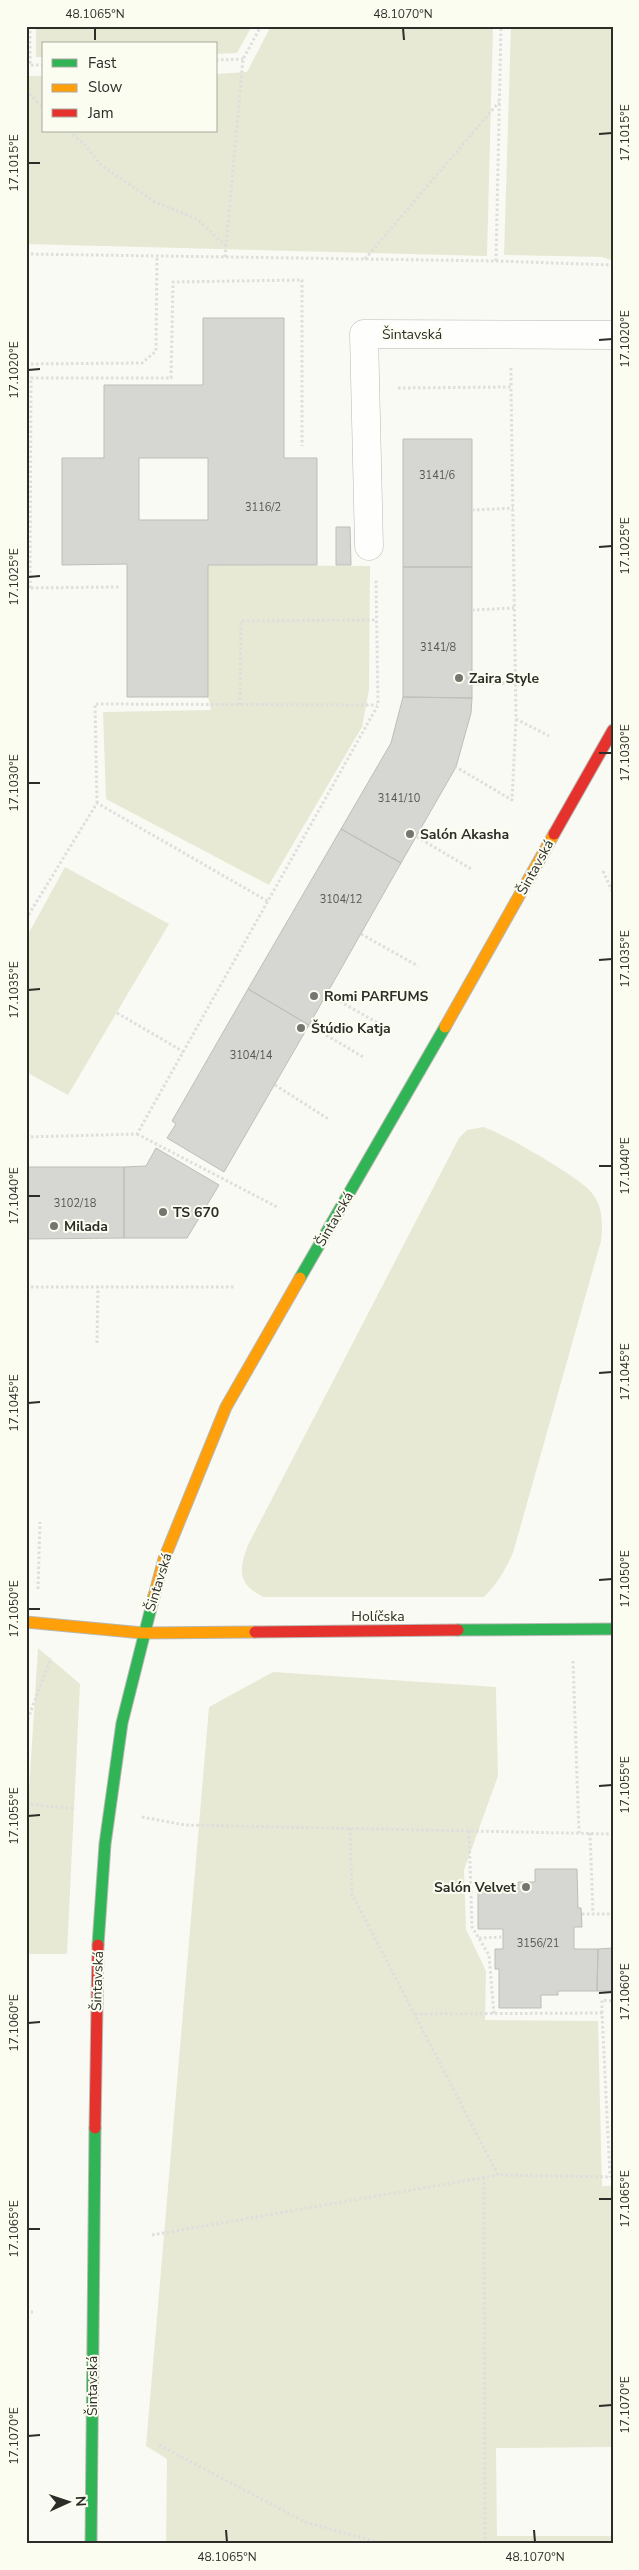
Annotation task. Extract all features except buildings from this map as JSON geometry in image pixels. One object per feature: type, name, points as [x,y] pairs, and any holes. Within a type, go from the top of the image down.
[{"type":"street","name":"Šintavská","points":[[369,546],[364,334],[613,335]]},
{"type":"street","name":"Šintavská","points":[[91,2544],[96,1970],[109,1812],[122,1723],[143,1633],[164,1559],[226,1407],[490,950],[613,730]]},
{"type":"street","name":"Holíčska","points":[[26,1622],[143,1633],[613,1630]]},
{"type":"path","points":[[30,26],[28,66],[42,65]]},
{"type":"path","points":[[225,257],[243,59],[261,26]]},
{"type":"path","points":[[496,261],[501,26]]},
{"type":"path","points":[[218,60],[243,59]]},
{"type":"path","points":[[26,90],[42,107]]},
{"type":"path","points":[[365,259],[500,101]]},
{"type":"path","points":[[70,132],[86,146],[101,165],[155,202],[197,220],[226,246]]},
{"type":"path","points":[[26,254],[496,261],[613,265]]},
{"type":"path","points":[[26,364],[142,363],[156,351],[157,256]]},
{"type":"path","points":[[120,587],[28,588],[31,378],[171,378],[174,282],[302,280],[302,446]]},
{"type":"path","points":[[365,388],[512,387],[516,719],[512,800],[456,767]]},
{"type":"path","points":[[472,510],[513,508]]},
{"type":"path","points":[[137,1134],[378,705],[376,566],[369,546]]},
{"type":"path","points":[[472,610],[514,608]]},
{"type":"path","points":[[240,705],[241,621],[377,620]]},
{"type":"path","points":[[472,684],[515,683]]},
{"type":"path","points":[[26,919],[96,803],[95,704],[378,705]]},
{"type":"path","points":[[516,719],[550,736]]},
{"type":"path","points":[[96,803],[269,902]]},
{"type":"path","points":[[417,837],[473,870]]},
{"type":"path","points":[[603,871],[613,893]]},
{"type":"path","points":[[361,934],[418,966]]},
{"type":"path","points":[[327,994],[383,1026]]},
{"type":"path","points":[[117,1013],[184,1052]]},
{"type":"path","points":[[309,1025],[365,1058]]},
{"type":"path","points":[[275,1085],[330,1120]]},
{"type":"path","points":[[26,1137],[137,1134],[279,1208]]},
{"type":"path","points":[[26,1287],[234,1287]]},
{"type":"path","points":[[97,1343],[98,1287]]},
{"type":"path","points":[[38,1598],[40,1522]]},
{"type":"path","points":[[573,1653],[579,1833]]},
{"type":"path","points":[[185,1825],[613,1834]]},
{"type":"path","points":[[350,1828],[352,1894],[498,2175]]},
{"type":"path","points":[[469,1831],[472,1927],[489,1956],[494,2014]]},
{"type":"path","points":[[590,1833],[593,1914]]},
{"type":"path","points":[[582,1914],[613,1914]]},
{"type":"path","points":[[479,1938],[503,1937]]},
{"type":"path","points":[[152,2235],[498,2175],[612,2177],[602,2000],[613,2000]]},
{"type":"path","points":[[415,2014],[602,2013]]},
{"type":"path","points":[[606,2078],[613,2078]]},
{"type":"path","points":[[484,2177],[485,2544]]},
{"type":"path","points":[[26,2312],[33,2312]]},
{"type":"path","points":[[158,2445],[305,2522],[385,2544]]},
{"type":"green space","points":[[36,26],[252,26],[237,53],[218,54],[218,42],[42,42],[42,57],[36,57]]},
{"type":"green space","points":[[271,26],[493,26],[487,256],[26,244],[26,76],[42,76],[42,132],[218,132],[218,74],[247,72]]},
{"type":"green space","points":[[511,26],[613,26],[613,261],[602,257],[504,255]]},
{"type":"green space","points":[[208,565],[370,566],[369,690],[362,727],[269,885],[106,799],[103,712],[211,710],[208,697]]},
{"type":"green space","points":[[65,867],[169,924],[68,1095],[26,1072],[26,938]]},
{"type":"green space","points":[[483,1127],[506,1137],[540,1156],[585,1186],[596,1198],[602,1222],[601,1241],[513,1553],[501,1576],[484,1597],[264,1597],[249,1587],[242,1576],[243,1562],[248,1545],[459,1138],[467,1130]]},
{"type":"green space","points":[[38,1648],[80,1684],[67,1954],[26,1954],[26,1807],[28,1807]]},
{"type":"green space","points":[[273,1672],[496,1687],[498,1776],[464,1870],[466,1929],[486,1971],[485,2020],[598,2021],[602,2186],[613,2186],[613,2447],[496,2448],[497,2536],[613,2536],[613,2544],[166,2544],[167,2459],[146,2446],[209,1707]]},
{"type":"traffic: fast","points":[[300,1278],[445,1027]]},
{"type":"traffic: fast","points":[[98,1945],[105,1844],[122,1723],[154,1596]]},
{"type":"traffic: fast","points":[[458,1630],[613,1629]]},
{"type":"traffic: fast","points":[[91,2544],[95,2128]]},
{"type":"traffic: slow","points":[[445,1027],[554,834]]},
{"type":"traffic: slow","points":[[154,1596],[164,1559],[226,1407],[300,1278]]},
{"type":"traffic: slow","points":[[26,1622],[143,1633],[255,1632]]},
{"type":"traffic: jam","points":[[554,834],[613,730]]},
{"type":"traffic: jam","points":[[255,1632],[458,1630]]},
{"type":"traffic: jam","points":[[95,2128],[98,1945]]},
{"type":"place","name":"Zaira Style","points":[[459,678]]},
{"type":"place","name":"Salón Akasha","points":[[410,834]]},
{"type":"place","name":"Romi PARFUMS","points":[[314,996]]},
{"type":"place","name":"Štúdio Katja","points":[[301,1028]]},
{"type":"place","name":"TS 670","points":[[163,1212]]},
{"type":"place","name":"Milada","points":[[54,1226]]},
{"type":"place","name":"Salón Velvet","points":[[526,1887]]}]
